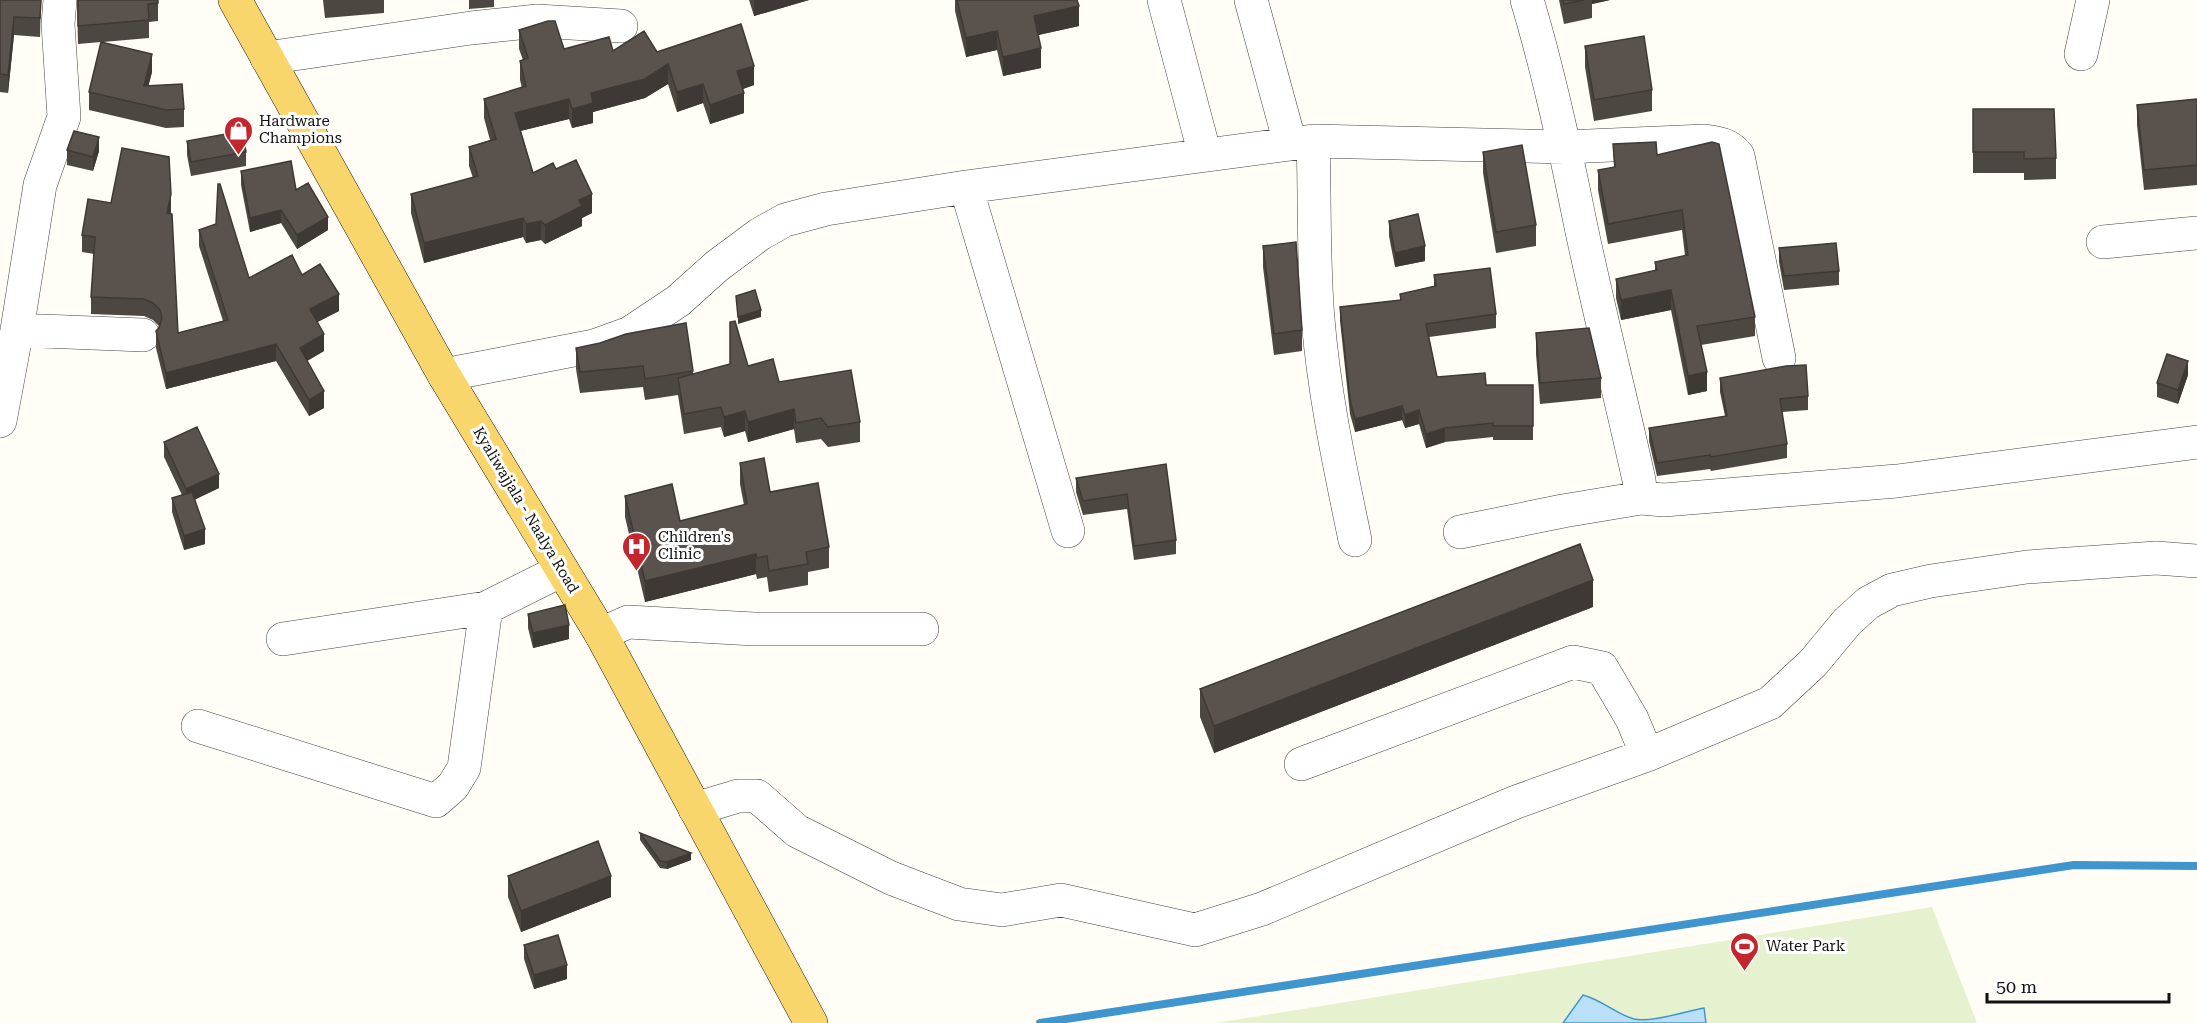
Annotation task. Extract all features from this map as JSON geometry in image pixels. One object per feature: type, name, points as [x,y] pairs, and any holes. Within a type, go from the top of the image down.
[{"type":"main road","name":"Kyaliwajjala - Naalya Road","points":[[235,0],[444,375],[601,634],[811,1023]]},
{"type":"street","points":[[0,421],[40,185],[64,117],[58,24],[60,0]]},
{"type":"street","points":[[1164,0],[1205,155]]},
{"type":"street","points":[[1251,0],[1301,142],[1324,382],[1336,453],[1355,540]]},
{"type":"street","points":[[1527,0],[1566,147],[1580,223],[1639,480],[1641,498]]},
{"type":"street","points":[[2081,54],[2093,0]]},
{"type":"street","points":[[267,58],[471,28],[537,21],[621,26]]},
{"type":"street","points":[[444,375],[594,346],[630,333],[678,301],[717,266],[760,234],[784,220],[826,209],[966,187],[1301,142],[1566,147],[1720,142],[1732,148],[1738,156],[1779,358]]},
{"type":"street","points":[[966,187],[1068,531]]},
{"type":"street","points":[[2103,242],[2197,233]]},
{"type":"street","points":[[17,330],[143,335]]},
{"type":"street","points":[[1460,532],[1641,498],[1664,500],[1897,481],[2197,442]]},
{"type":"street","points":[[695,808],[738,796],[757,796],[797,831],[891,878],[959,904],[1002,910],[1061,900],[1195,930],[1262,909],[1516,802],[1647,755],[1770,703],[1813,663],[1847,622],[1868,603],[1892,590],[1931,581],[2027,567],[2156,558],[2197,561]]},
{"type":"street","points":[[284,639],[486,608],[562,570]]},
{"type":"street","points":[[198,726],[436,801],[453,786],[464,768],[486,608]]},
{"type":"street","points":[[601,634],[628,622],[754,629],[922,629]]},
{"type":"street","points":[[1301,764],[1573,662],[1602,668],[1632,719],[1647,755]]},
{"type":"green space","name":"Water Park","points":[[1932,907],[1977,1023],[1216,1023]]},
{"type":"water","points":[[1583,995],[1627,1017],[1641,1020],[1704,1008],[1706,1023],[1563,1023]]},
{"type":"building","points":[[0,0],[41,0],[40,18],[14,17],[8,75],[0,74]]},
{"type":"building","points":[[78,0],[158,0],[158,3],[148,4],[149,20],[78,26]]},
{"type":"building","points":[[957,0],[1077,0],[1079,6],[1034,16],[1041,48],[1003,57],[997,31],[966,38]]},
{"type":"building","points":[[1563,0],[1584,0],[1564,4]]},
{"type":"building","points":[[555,21],[564,49],[609,37],[613,51],[644,31],[657,52],[741,24],[754,66],[737,71],[744,93],[710,105],[703,84],[677,92],[668,64],[645,79],[591,93],[593,103],[572,109],[569,99],[515,113],[533,173],[553,163],[556,169],[576,160],[592,194],[579,200],[582,206],[545,225],[541,221],[526,224],[523,218],[424,243],[411,194],[478,176],[469,147],[496,139],[484,99],[526,86],[520,61],[528,58],[519,30]]},
{"type":"building","points":[[1644,36],[1652,90],[1594,100],[1585,46]]},
{"type":"building","points":[[101,42],[152,54],[144,86],[182,84],[184,109],[166,110],[89,92]]},
{"type":"building","points":[[2197,99],[2197,165],[2144,170],[2137,105]]},
{"type":"building","points":[[1973,109],[2054,109],[2056,158],[2024,159],[2024,152],[1973,152]]},
{"type":"building","points":[[74,131],[99,137],[93,157],[67,150]]},
{"type":"building","points":[[242,131],[246,152],[191,162],[187,141]]},
{"type":"building","points":[[1656,142],[1657,155],[1712,142],[1719,144],[1755,317],[1697,326],[1707,372],[1688,376],[1671,290],[1621,300],[1616,279],[1657,270],[1655,262],[1688,255],[1682,210],[1608,224],[1598,170],[1615,167],[1613,144]]},
{"type":"building","points":[[1522,145],[1536,225],[1496,232],[1483,152]]},
{"type":"building","points":[[122,148],[169,157],[171,194],[167,213],[172,214],[178,333],[228,320],[199,230],[216,224],[218,184],[220,184],[249,278],[292,255],[302,275],[320,264],[339,294],[310,309],[324,334],[300,348],[324,391],[309,400],[276,344],[166,373],[156,331],[162,318],[160,310],[153,303],[144,299],[91,297],[95,237],[82,235],[88,199],[111,203]]},
{"type":"building","points":[[291,161],[296,190],[308,183],[328,217],[297,235],[281,210],[250,218],[241,171]]},
{"type":"building","points":[[1418,214],[1425,246],[1395,253],[1389,221]]},
{"type":"building","points":[[1296,242],[1302,330],[1274,334],[1263,246]]},
{"type":"building","points":[[1836,243],[1839,271],[1784,276],[1779,248]]},
{"type":"building","points":[[1490,268],[1496,314],[1426,324],[1437,377],[1485,373],[1486,385],[1533,385],[1533,426],[1493,426],[1493,423],[1445,428],[1426,434],[1419,410],[1405,415],[1402,406],[1355,419],[1350,400],[1340,307],[1401,300],[1400,294],[1436,286],[1434,275]]},
{"type":"building","points":[[755,290],[761,310],[738,317],[736,296]]},
{"type":"building","points":[[735,321],[748,366],[773,359],[779,382],[851,370],[860,422],[828,427],[821,418],[796,423],[794,409],[748,422],[745,411],[724,417],[721,407],[684,414],[678,378],[730,364],[730,322]]},
{"type":"building","points":[[686,323],[693,371],[645,379],[643,366],[580,372],[576,348],[626,334]]},
{"type":"building","points":[[1589,328],[1601,378],[1540,383],[1536,333]]},
{"type":"building","points":[[2167,354],[2188,361],[2178,390],[2157,383]]},
{"type":"building","points":[[1806,365],[1808,396],[1780,399],[1787,444],[1711,457],[1710,455],[1657,463],[1649,428],[1727,416],[1720,378],[1786,366]]},
{"type":"building","points":[[197,427],[219,474],[186,489],[164,442]]},
{"type":"building","points":[[764,458],[770,492],[818,483],[829,547],[806,552],[808,564],[769,571],[767,556],[757,558],[756,554],[645,581],[625,496],[672,484],[680,521],[747,504],[740,463]]},
{"type":"building","points":[[1166,464],[1176,540],[1134,546],[1127,494],[1083,501],[1076,478]]},
{"type":"building","points":[[192,492],[205,529],[184,536],[172,498]]},
{"type":"building","points":[[1580,544],[1593,580],[1214,726],[1200,689]]},
{"type":"building","points":[[565,605],[569,625],[533,633],[528,614]]},
{"type":"building","points":[[640,833],[691,853],[667,862],[660,861]]},
{"type":"building","points":[[598,841],[611,876],[521,911],[508,876]]},
{"type":"building","points":[[558,935],[567,965],[534,975],[524,945]]},
{"type":"waterway","points":[[1040,1023],[2074,865],[2197,866]]},
{"type":"place","name":"Hardware Champions","points":[[238,156]]},
{"type":"place","name":"Children's Clinic","points":[[637,572]]},
{"type":"place","name":"Water Park","points":[[1745,972]]}]
